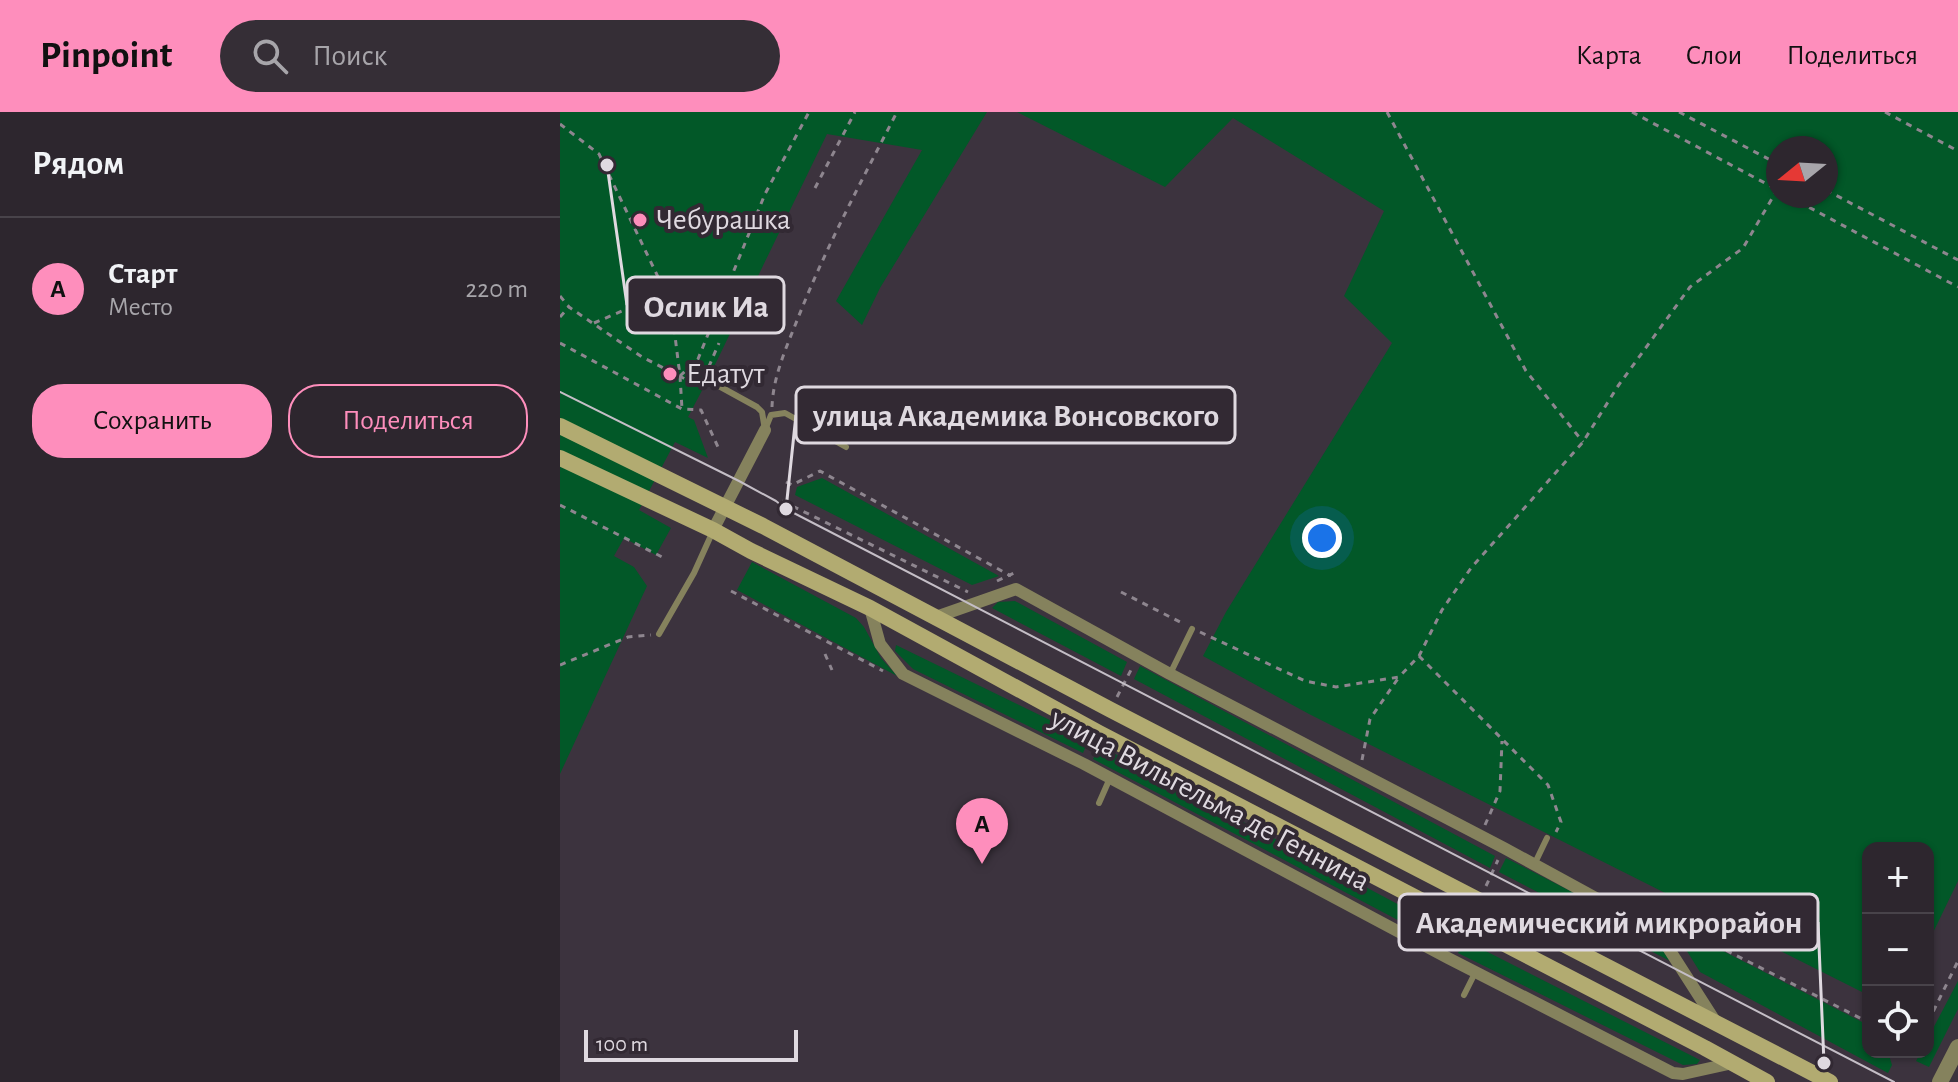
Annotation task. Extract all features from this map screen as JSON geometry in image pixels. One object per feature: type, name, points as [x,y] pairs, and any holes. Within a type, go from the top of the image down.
[{"type":"main road","name":"улица Вильгельма де Геннина","points":[[560,426],[726,508],[1830,1082]]},
{"type":"main road","name":"улица Вильгельма де Геннина","points":[[560,458],[870,608],[1113,741],[1767,1082]]},
{"type":"street","points":[[713,530],[765,430]]},
{"type":"street","points":[[936,617],[1016,589],[1170,674],[1658,932],[1717,1024]]},
{"type":"street","name":"улица Вильгельма де Геннина","points":[[870,608],[880,644],[903,674],[1110,778],[1448,958],[1673,1073],[1683,1074],[1733,1063]]},
{"type":"street","points":[[1940,1082],[1958,1047]]},
{"type":"lane","points":[[717,385],[757,407],[762,412],[765,430]]},
{"type":"lane","points":[[765,430],[771,415],[785,413],[846,447]]},
{"type":"lane","points":[[659,634],[694,573],[713,530]]},
{"type":"lane","points":[[1170,674],[1192,629]]},
{"type":"lane","points":[[1099,803],[1110,778]]},
{"type":"lane","points":[[1534,865],[1547,838]]},
{"type":"lane","points":[[1464,995],[1476,971]]},
{"type":"path","points":[[680,376],[698,359],[765,194],[809,112]]},
{"type":"path","points":[[815,188],[855,112]]},
{"type":"path","points":[[771,415],[772,391],[816,273],[897,112]]},
{"type":"path","points":[[1387,112],[1526,371],[1583,442]]},
{"type":"path","points":[[1632,112],[1766,184]]},
{"type":"path","points":[[1679,112],[1766,158]]},
{"type":"path","points":[[1885,112],[1958,151]]},
{"type":"path","points":[[560,124],[599,154],[671,304],[682,409]]},
{"type":"path","points":[[1838,196],[1958,260]]},
{"type":"path","points":[[1361,763],[1370,719],[1399,677],[1419,656],[1442,610],[1471,568],[1583,442],[1618,386],[1690,287],[1743,248],[1766,208]]},
{"type":"path","points":[[1810,208],[1958,287]]},
{"type":"path","points":[[560,296],[569,307],[642,357],[695,384],[704,378],[719,343]]},
{"type":"path","points":[[592,323],[636,305],[671,304]]},
{"type":"path","points":[[560,317],[569,307]]},
{"type":"path","points":[[560,343],[682,409],[701,410],[718,447]]},
{"type":"path","points":[[704,378],[717,385]]},
{"type":"path","points":[[782,501],[971,593]]},
{"type":"path","points":[[560,505],[664,558]]},
{"type":"path","points":[[996,581],[1016,572]]},
{"type":"path","points":[[1121,592],[1305,681],[1336,687],[1399,677]]},
{"type":"path","points":[[560,665],[628,637],[659,634]]},
{"type":"path","points":[[825,654],[832,670]]},
{"type":"path","points":[[1419,656],[1548,785],[1561,822]]},
{"type":"path","points":[[1484,828],[1500,791],[1502,741]]},
{"type":"path","points":[[1934,1010],[1958,961]]},
{"type":"green space","points":[[560,112],[987,112],[880,288],[862,325],[836,301],[922,150],[827,134],[688,417],[694,420],[708,458],[675,442],[639,510],[671,528],[656,555],[624,538],[614,556],[634,567],[647,586],[560,774]]},
{"type":"green space","points":[[1017,112],[1958,112],[1958,881],[1934,931],[1934,842],[1862,842],[1862,992],[1309,714],[1203,656],[1226,612],[1392,343],[1344,296],[1384,211],[1233,118],[1165,187]]},
{"type":"green space","points":[[822,478],[999,576],[972,585],[795,495],[797,487]]},
{"type":"green space","points":[[752,562],[856,618],[881,658],[897,676],[737,590]]},
{"type":"green space","points":[[1015,601],[1127,662],[1121,676],[992,608],[998,602]]},
{"type":"green space","points":[[896,645],[1089,739],[1083,753],[913,669],[895,651]]},
{"type":"green space","points":[[1140,666],[1495,856],[1490,868],[1134,679]]},
{"type":"green space","points":[[1100,746],[1454,934],[1447,946],[1093,759]]},
{"type":"green space","points":[[1506,858],[1650,932],[1670,961],[1499,872]]},
{"type":"green space","points":[[1670,924],[1862,1022],[1862,1058],[1890,1058],[1892,1065],[1888,1073],[1700,972]]},
{"type":"green space","points":[[1464,940],[1700,1060],[1697,1064],[1683,1065],[1458,953]]},
{"type":"green space","points":[[1958,981],[1958,1009],[1934,1057],[1934,1027]]},
{"type":"green space","points":[[1918,1058],[1934,1058],[1929,1067],[1916,1061]]},
{"type":"tram line","points":[[560,392],[739,481],[786,509],[1894,1082]]},
{"type":"place","name":"Ослик Иа","points":[[607,165]]},
{"type":"place","name":"Чебурашка","points":[[640,220]]},
{"type":"place","name":"Едатут","points":[[670,374]]},
{"type":"place","name":"улица Академика Вонсовского","points":[[786,509]]},
{"type":"place","name":"Старт","points":[[982,864]]},
{"type":"place","name":"Академический микрорайон","points":[[1824,1063]]}]
